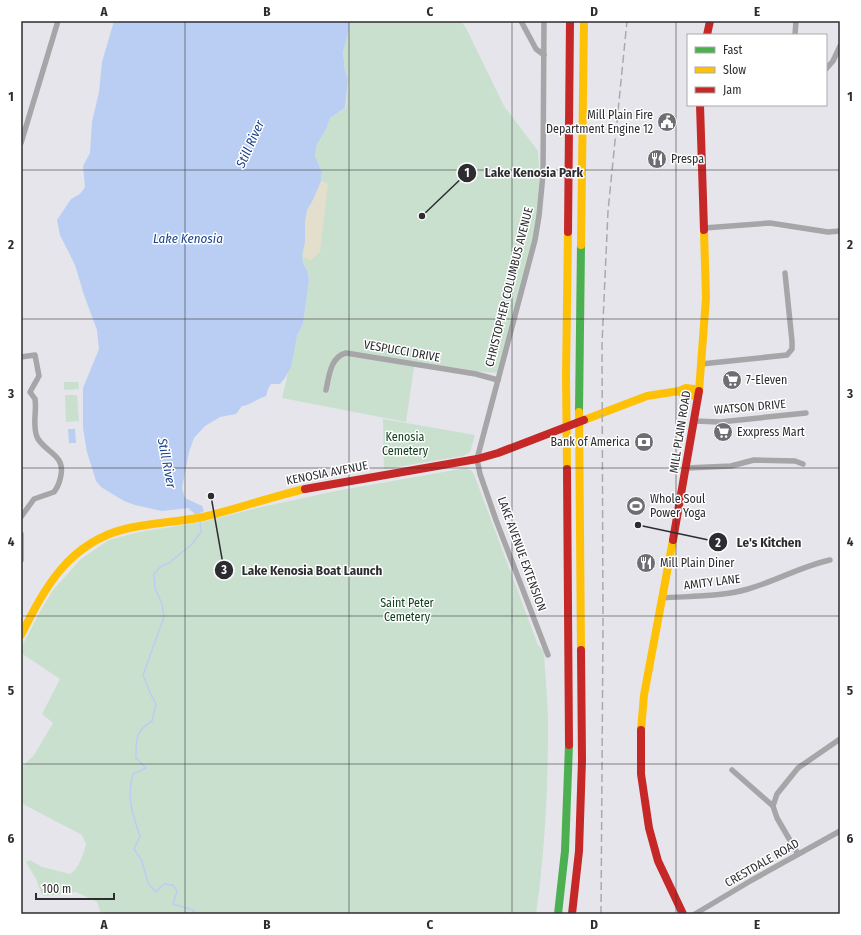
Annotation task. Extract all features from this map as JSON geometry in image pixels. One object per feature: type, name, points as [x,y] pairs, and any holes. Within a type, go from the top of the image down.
[{"type":"main road","points":[[558,914],[566,851],[569,757],[566,376],[570,21]]},
{"type":"main road","points":[[572,914],[580,844],[582,760],[579,372],[584,21]]},
{"type":"main road","points":[[707,34],[710,21]]},
{"type":"main road","name":"MILL PLAIN ROAD","points":[[683,914],[665,877],[653,846],[643,793],[640,735],[644,695],[695,421],[699,392],[706,298],[700,106]]},
{"type":"main road","name":"KENOSIA AVENUE","points":[[21,635],[55,575],[64,565],[81,549],[99,538],[120,530],[141,525],[192,520],[273,496],[312,487],[477,460],[647,396],[683,389],[694,389],[699,392]]},
{"type":"street","points":[[21,143],[58,21]]},
{"type":"street","points":[[521,21],[536,49],[544,55]]},
{"type":"street","name":"CHRISTOPHER COLUMBUS AVENUE","points":[[477,460],[539,216],[543,174],[544,21]]},
{"type":"street","points":[[795,34],[796,21]]},
{"type":"street","points":[[827,68],[834,61],[840,46]]},
{"type":"street","points":[[704,228],[770,223],[828,232],[840,231]]},
{"type":"street","points":[[701,364],[787,356],[792,349],[792,341],[785,273]]},
{"type":"street","name":"VESPUCCI DRIVE","points":[[326,390],[331,368],[337,357],[346,353],[476,374],[498,380]]},
{"type":"street","points":[[21,357],[35,356],[39,376],[30,392],[36,399],[34,421],[36,431],[40,442],[58,458],[62,469],[58,486],[54,492],[34,499],[21,517]]},
{"type":"street","name":"WATSON DRIVE","points":[[695,421],[720,422],[806,413]]},
{"type":"street","name":"LAKE AVENUE EXTENSION","points":[[477,460],[480,474],[496,520],[548,655]]},
{"type":"street","points":[[686,468],[731,466],[754,460],[795,461],[803,464]]},
{"type":"street","points":[[21,534],[21,560]]},
{"type":"street","name":"AMITY LANE","points":[[662,598],[733,593],[813,564],[830,560]]},
{"type":"street","points":[[773,806],[777,794],[798,768],[840,740]]},
{"type":"street","points":[[732,770],[773,806],[777,818],[798,854]]},
{"type":"street","name":"CRESTDALE ROAD","points":[[695,914],[840,830]]},
{"type":"green space","points":[[349,21],[461,21],[466,28],[504,106],[538,151],[540,187],[538,231],[499,373],[414,367],[406,422],[282,398],[297,336],[303,324],[309,280],[307,270],[303,263],[302,254],[305,242],[305,222],[321,181],[322,172],[315,156],[317,144],[326,130],[330,118],[346,108],[348,80],[345,71],[343,52],[349,30]]},
{"type":"green space","points":[[64,382],[78,382],[79,389],[64,390]]},
{"type":"green space","points":[[65,395],[77,395],[79,421],[66,422]]},
{"type":"green space","name":"Kenosia Cemetery","points":[[383,419],[475,435],[470,452],[463,456],[384,469]]},
{"type":"green space","name":"Saint Peter Cemetery","points":[[466,468],[472,471],[475,477],[538,645],[544,651],[548,716],[547,772],[544,843],[536,914],[101,914],[97,902],[76,892],[44,896],[41,893],[36,879],[26,862],[30,860],[42,867],[70,874],[79,864],[86,844],[82,835],[21,803],[21,768],[34,755],[53,723],[42,714],[60,679],[21,653],[21,648],[53,590],[81,559],[109,540],[139,532],[202,522],[257,508],[336,491]]},
{"type":"sand","points":[[321,181],[328,184],[320,252],[311,260],[303,257],[305,222],[307,210]]},
{"type":"water","name":"Lake Kenosia","points":[[114,21],[349,21],[349,30],[343,52],[345,71],[348,80],[345,108],[330,118],[326,130],[317,144],[315,156],[322,172],[321,181],[307,210],[305,222],[305,242],[302,254],[303,263],[307,270],[309,280],[303,324],[297,336],[291,367],[280,384],[271,384],[266,396],[242,406],[236,414],[220,417],[205,426],[194,438],[189,452],[182,488],[185,498],[202,506],[204,511],[196,515],[188,508],[162,511],[135,505],[124,501],[101,487],[96,481],[87,452],[83,428],[83,388],[99,349],[97,330],[75,265],[60,235],[57,220],[71,199],[80,194],[85,187],[83,166],[90,153],[92,122],[99,92],[102,62]]},
{"type":"water","points":[[68,429],[75,429],[76,443],[69,443]]},
{"type":"waterway","name":"Still River","points":[[196,914],[193,910],[173,904],[177,891],[173,885],[164,884],[156,892],[148,883],[142,861],[134,849],[140,836],[131,806],[130,790],[133,774],[146,768],[136,758],[137,741],[139,732],[152,721],[156,704],[143,675],[164,617],[162,604],[155,588],[154,574],[160,567],[169,563],[192,544],[201,532],[200,521]]},
{"type":"railway","points":[[601,914],[603,626],[602,344],[608,211],[627,21]]},
{"type":"traffic: fast","points":[[579,412],[581,245]]},
{"type":"traffic: fast","points":[[558,914],[565,851],[569,745]]},
{"type":"traffic: slow","points":[[581,245],[584,21]]},
{"type":"traffic: slow","points":[[699,391],[706,298],[704,230]]},
{"type":"traffic: slow","points":[[567,469],[566,376],[568,232]]},
{"type":"traffic: slow","points":[[584,420],[647,396],[679,391],[686,388],[694,389],[699,392],[689,396],[679,391]]},
{"type":"traffic: slow","points":[[579,412],[581,650]]},
{"type":"traffic: slow","points":[[21,635],[40,600],[61,569],[88,545],[105,536],[134,527],[203,517],[305,489]]},
{"type":"traffic: slow","points":[[641,730],[644,695],[673,540]]},
{"type":"traffic: jam","points":[[568,232],[570,21]]},
{"type":"traffic: jam","points":[[707,34],[710,21]]},
{"type":"traffic: jam","points":[[700,106],[704,230]]},
{"type":"traffic: jam","points":[[673,540],[699,391]]},
{"type":"traffic: jam","points":[[305,489],[477,459],[498,453],[584,420]]},
{"type":"traffic: jam","points":[[567,469],[569,745]]},
{"type":"traffic: jam","points":[[572,914],[579,851],[582,760],[581,650]]},
{"type":"traffic: jam","points":[[641,730],[641,774],[649,828],[658,861],[683,914]]},
{"type":"place","name":"Mill Plain Fire Department Engine 12","points":[[667,122]]},
{"type":"place","name":"Prespa","points":[[657,159]]},
{"type":"place","name":"Lake Kenosia Park","points":[[422,216]]},
{"type":"place","name":"7-Eleven","points":[[732,380]]},
{"type":"place","name":"Exxpress Mart","points":[[723,432]]},
{"type":"place","name":"Bank of America","points":[[644,442]]},
{"type":"place","name":"Lake Kenosia Boat Launch","points":[[211,496]]},
{"type":"place","name":"Whole Soul Power Yoga","points":[[636,506]]},
{"type":"place","name":"Le's Kitchen","points":[[638,525]]},
{"type":"place","name":"Mill Plain Diner","points":[[646,563]]}]
